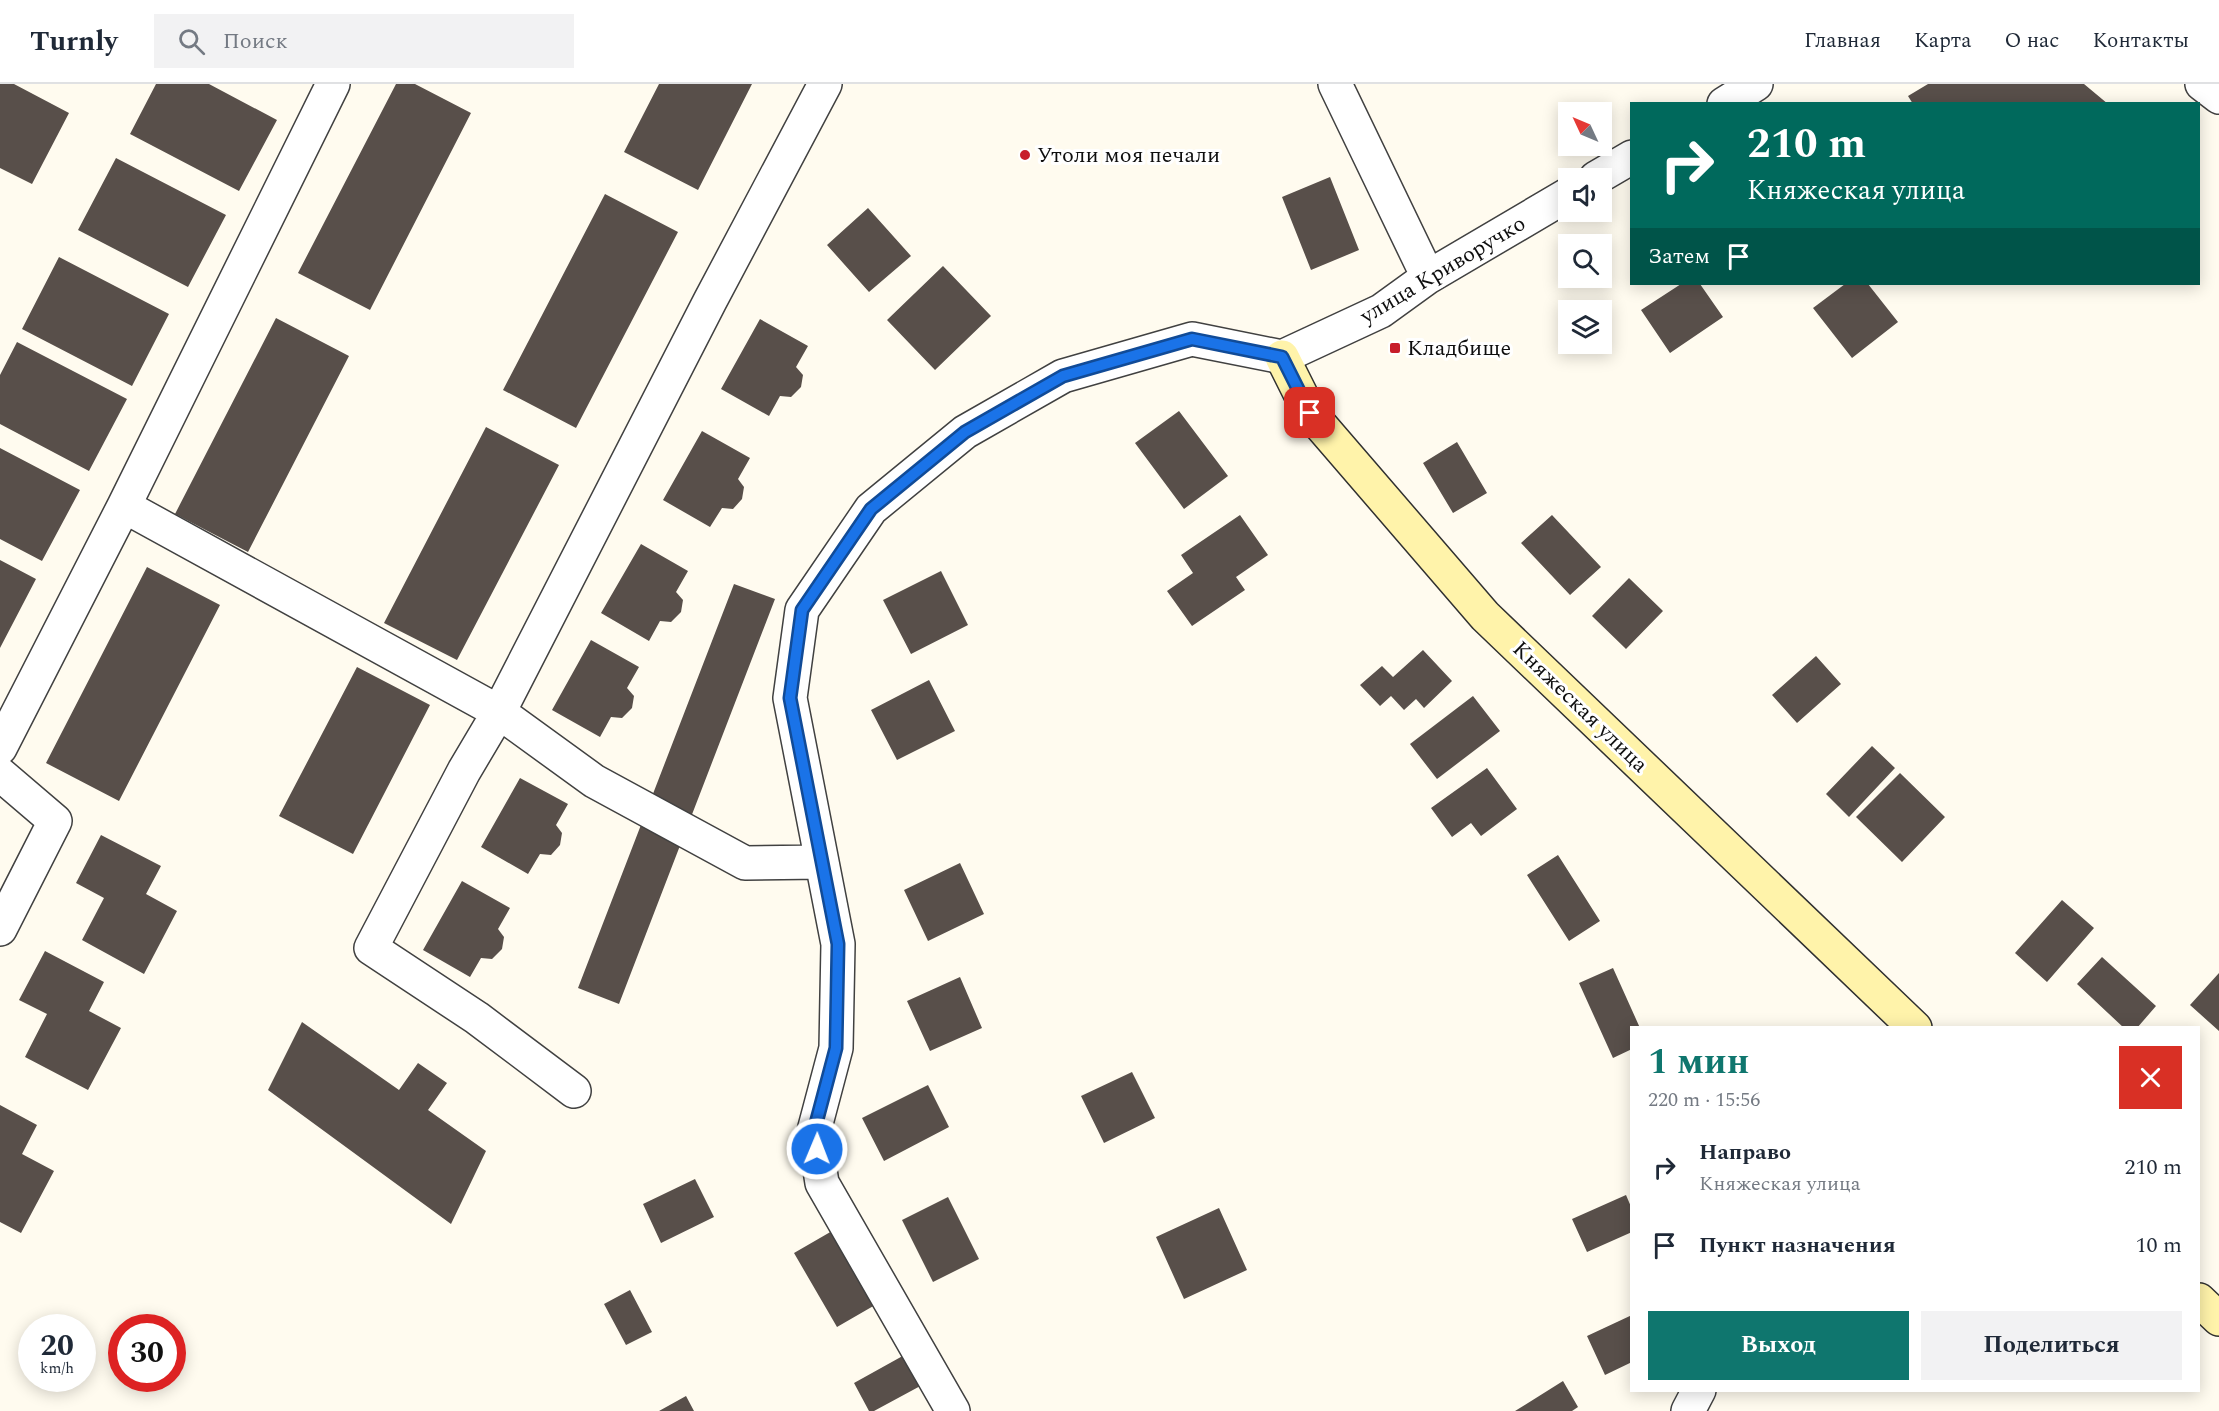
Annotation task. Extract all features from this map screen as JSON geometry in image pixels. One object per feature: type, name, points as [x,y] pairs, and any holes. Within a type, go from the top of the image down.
[{"type":"street","points":[[0,748],[124,506],[333,84]]},
{"type":"street","points":[[574,1090],[477,1018],[371,948],[464,771],[499,712],[710,301],[825,84]]},
{"type":"street","points":[[1335,84],[1428,277]]},
{"type":"street","points":[[1727,102],[1756,84]]},
{"type":"street","points":[[2202,84],[2219,97]]},
{"type":"street","points":[[1612,169],[1630,158]]},
{"type":"street","name":"улица Криворучко","points":[[1282,357],[1381,311],[1428,277],[1558,200]]},
{"type":"street","points":[[952,1411],[822,1183],[814,1131],[836,1048],[838,944],[790,698],[802,610],[871,509],[965,432],[1063,376],[1192,339],[1282,357]]},
{"type":"street","name":"Княжеская улица","points":[[1282,357],[1310,413],[1485,616],[1913,1026]]},
{"type":"street","points":[[124,506],[499,712],[594,781],[745,863],[822,862]]},
{"type":"street","points":[[0,774],[55,820],[0,929]]},
{"type":"street","points":[[2200,1301],[2219,1319]]},
{"type":"street","points":[[1688,1411],[1698,1392]]},
{"type":"building","points":[[0,84],[14,84],[69,113],[32,184],[0,168]]},
{"type":"building","points":[[156,84],[209,84],[277,120],[239,191],[130,134]]},
{"type":"building","points":[[396,84],[415,84],[471,113],[370,310],[298,273]]},
{"type":"building","points":[[659,84],[752,84],[698,190],[624,152]]},
{"type":"building","points":[[1928,84],[2084,84],[2106,102],[1912,102],[1908,96]]},
{"type":"building","points":[[116,158],[226,215],[188,287],[78,230]]},
{"type":"building","points":[[1330,177],[1359,250],[1311,270],[1282,197]]},
{"type":"building","points":[[605,194],[678,232],[576,428],[503,390]]},
{"type":"building","points":[[868,208],[911,256],[869,292],[827,245]]},
{"type":"building","points":[[59,257],[169,314],[132,386],[22,329]]},
{"type":"building","points":[[943,266],[991,316],[935,370],[887,320]]},
{"type":"building","points":[[1679,285],[1701,285],[1723,317],[1670,353],[1641,310]]},
{"type":"building","points":[[1844,285],[1869,285],[1898,322],[1852,358],[1813,308]]},
{"type":"building","points":[[276,318],[349,356],[248,552],[175,514]]},
{"type":"building","points":[[760,319],[808,346],[796,367],[803,375],[801,387],[791,397],[780,396],[769,416],[721,389]]},
{"type":"building","points":[[17,342],[127,399],[89,471],[0,424],[0,375]]},
{"type":"building","points":[[1179,411],[1228,476],[1184,509],[1135,443]]},
{"type":"building","points":[[486,427],[559,465],[457,660],[384,623]]},
{"type":"building","points":[[702,431],[750,458],[738,479],[744,487],[742,499],[733,509],[722,508],[710,527],[663,500]]},
{"type":"building","points":[[1457,442],[1487,493],[1453,513],[1423,463]]},
{"type":"building","points":[[0,448],[80,490],[42,561],[0,539]]},
{"type":"building","points":[[1240,515],[1268,555],[1236,577],[1245,590],[1192,626],[1167,591],[1193,573],[1181,555]]},
{"type":"building","points":[[1552,515],[1601,567],[1570,595],[1521,543]]},
{"type":"building","points":[[641,544],[688,571],[676,592],[683,600],[681,612],[671,622],[660,621],[649,641],[601,613]]},
{"type":"building","points":[[0,560],[36,579],[0,648]]},
{"type":"building","points":[[147,567],[220,605],[119,801],[46,763]]},
{"type":"building","points":[[941,571],[968,625],[911,654],[883,600]]},
{"type":"building","points":[[1629,578],[1663,611],[1626,649],[1592,616]]},
{"type":"building","points":[[734,584],[775,599],[619,1004],[578,988]]},
{"type":"building","points":[[591,640],[639,667],[627,688],[634,696],[632,708],[622,718],[611,717],[600,737],[552,710]]},
{"type":"building","points":[[1423,650],[1452,681],[1424,708],[1416,699],[1404,710],[1391,696],[1380,706],[1360,685],[1382,666],[1393,677]]},
{"type":"building","points":[[1816,656],[1841,684],[1797,723],[1772,695]]},
{"type":"building","points":[[357,667],[430,705],[353,854],[279,816]]},
{"type":"building","points":[[929,680],[955,731],[897,760],[871,710]]},
{"type":"building","points":[[1473,696],[1500,731],[1437,779],[1410,744]]},
{"type":"building","points":[[1872,746],[1895,768],[1849,817],[1826,794]]},
{"type":"building","points":[[1487,768],[1517,809],[1481,836],[1471,823],[1452,837],[1431,808]]},
{"type":"building","points":[[1900,773],[1945,817],[1902,862],[1856,817]]},
{"type":"building","points":[[520,778],[568,804],[556,825],[562,833],[560,845],[551,855],[540,854],[528,874],[481,847]]},
{"type":"building","points":[[101,835],[161,866],[146,894],[177,911],[144,974],[82,940],[104,898],[76,883]]},
{"type":"building","points":[[1558,855],[1600,921],[1569,941],[1527,875]]},
{"type":"building","points":[[960,863],[984,914],[928,941],[904,890]]},
{"type":"building","points":[[462,881],[510,908],[498,929],[504,937],[502,949],[492,959],[481,958],[470,977],[423,950]]},
{"type":"building","points":[[2062,900],[2094,928],[2047,982],[2015,953]]},
{"type":"building","points":[[45,951],[104,982],[89,1011],[121,1028],[88,1090],[25,1057],[47,1014],[19,1000]]},
{"type":"building","points":[[2102,957],[2156,1006],[2139,1026],[2122,1026],[2077,984]]},
{"type":"building","points":[[1613,968],[1639,1026],[1630,1026],[1630,1050],[1613,1058],[1579,983]]},
{"type":"building","points":[[2219,973],[2219,1031],[2190,1005]]},
{"type":"building","points":[[960,977],[982,1028],[930,1051],[907,1001]]},
{"type":"building","points":[[302,1022],[399,1090],[418,1063],[447,1083],[428,1110],[486,1151],[451,1224],[268,1090]]},
{"type":"building","points":[[1132,1072],[1155,1118],[1104,1143],[1081,1096]]},
{"type":"building","points":[[928,1085],[949,1127],[884,1161],[862,1118]]},
{"type":"building","points":[[0,1105],[37,1125],[22,1154],[54,1171],[21,1233],[0,1222]]},
{"type":"building","points":[[695,1179],[714,1217],[661,1243],[643,1204]]},
{"type":"building","points":[[1626,1195],[1630,1204],[1630,1233],[1587,1252],[1572,1219]]},
{"type":"building","points":[[948,1197],[979,1259],[933,1282],[902,1220]]},
{"type":"building","points":[[1219,1208],[1247,1270],[1184,1299],[1156,1237]]},
{"type":"building","points":[[839,1227],[882,1301],[837,1327],[794,1253]]},
{"type":"building","points":[[630,1290],[652,1332],[626,1345],[604,1304]]},
{"type":"building","points":[[1630,1316],[1630,1363],[1605,1375],[1587,1336]]},
{"type":"building","points":[[908,1353],[924,1384],[874,1411],[869,1411],[854,1383]]},
{"type":"building","points":[[1563,1381],[1578,1407],[1572,1411],[1515,1411]]},
{"type":"building","points":[[686,1396],[694,1411],[659,1411]]},
{"type":"place","name":"Утоли моя печали","points":[[1025,155]]},
{"type":"place","name":"Кладбище","points":[[1395,348]]},
{"type":"route","points":[[817,1149],[814,1131],[836,1048],[838,944],[790,698],[802,610],[871,509],[965,432],[1063,376],[1192,339],[1282,357],[1310,413]]}]
